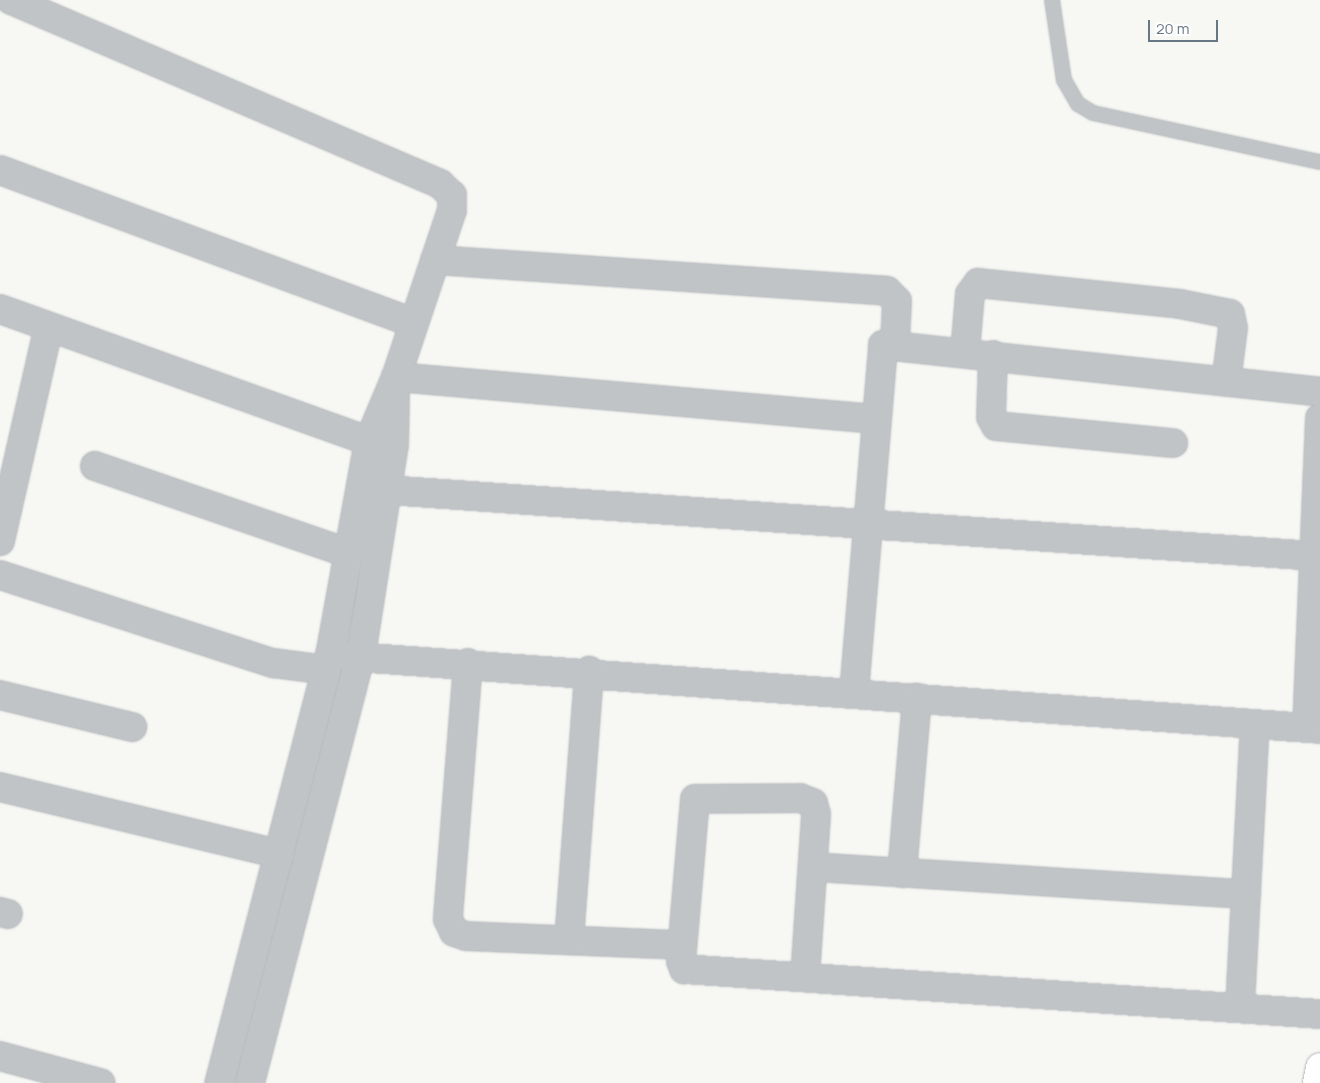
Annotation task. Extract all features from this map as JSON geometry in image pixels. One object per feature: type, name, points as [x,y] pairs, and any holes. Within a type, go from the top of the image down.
[{"type":"highway","points":[[1316,1083],[1320,1067]]},
{"type":"street","points":[[11,0],[440,184],[452,195],[452,210],[396,378],[381,443],[348,554],[329,662],[219,1083]]},
{"type":"street","points":[[0,170],[414,323]]},
{"type":"street","points":[[435,260],[887,291],[897,301],[895,344]]},
{"type":"street","points":[[965,352],[970,294],[978,283],[1180,304],[1230,314],[1233,328],[1226,382]]},
{"type":"street","points":[[0,309],[48,329],[381,443]]},
{"type":"street","points":[[0,541],[9,448],[48,329]]},
{"type":"street","points":[[854,693],[880,350],[883,345],[895,344],[1320,392]]},
{"type":"street","points":[[993,355],[991,417],[996,426],[1173,443]]},
{"type":"street","points":[[396,378],[876,419]]},
{"type":"street","points":[[0,575],[273,663],[329,662],[360,655],[1313,728],[1314,556],[1320,418]]},
{"type":"street","points":[[250,1083],[360,655],[387,490],[381,443]]},
{"type":"street","points":[[95,466],[348,554]]},
{"type":"street","points":[[387,490],[1314,556]]},
{"type":"street","points":[[468,663],[448,919],[454,932],[466,936],[682,945]]},
{"type":"street","points":[[569,940],[589,672]]},
{"type":"street","points":[[0,694],[132,727]]},
{"type":"street","points":[[902,872],[917,698]]},
{"type":"street","points":[[1240,1008],[1255,724]]},
{"type":"street","points":[[0,786],[280,854]]},
{"type":"street","points":[[805,977],[813,867],[813,803],[800,798],[695,799],[682,945],[681,961],[684,969],[693,972],[805,977],[1320,1014]]},
{"type":"street","points":[[813,867],[1246,894]]},
{"type":"street","points":[[0,1056],[100,1083]]},
{"type":"lane","points":[[1052,0],[1064,80],[1086,108],[1320,162]]}]
